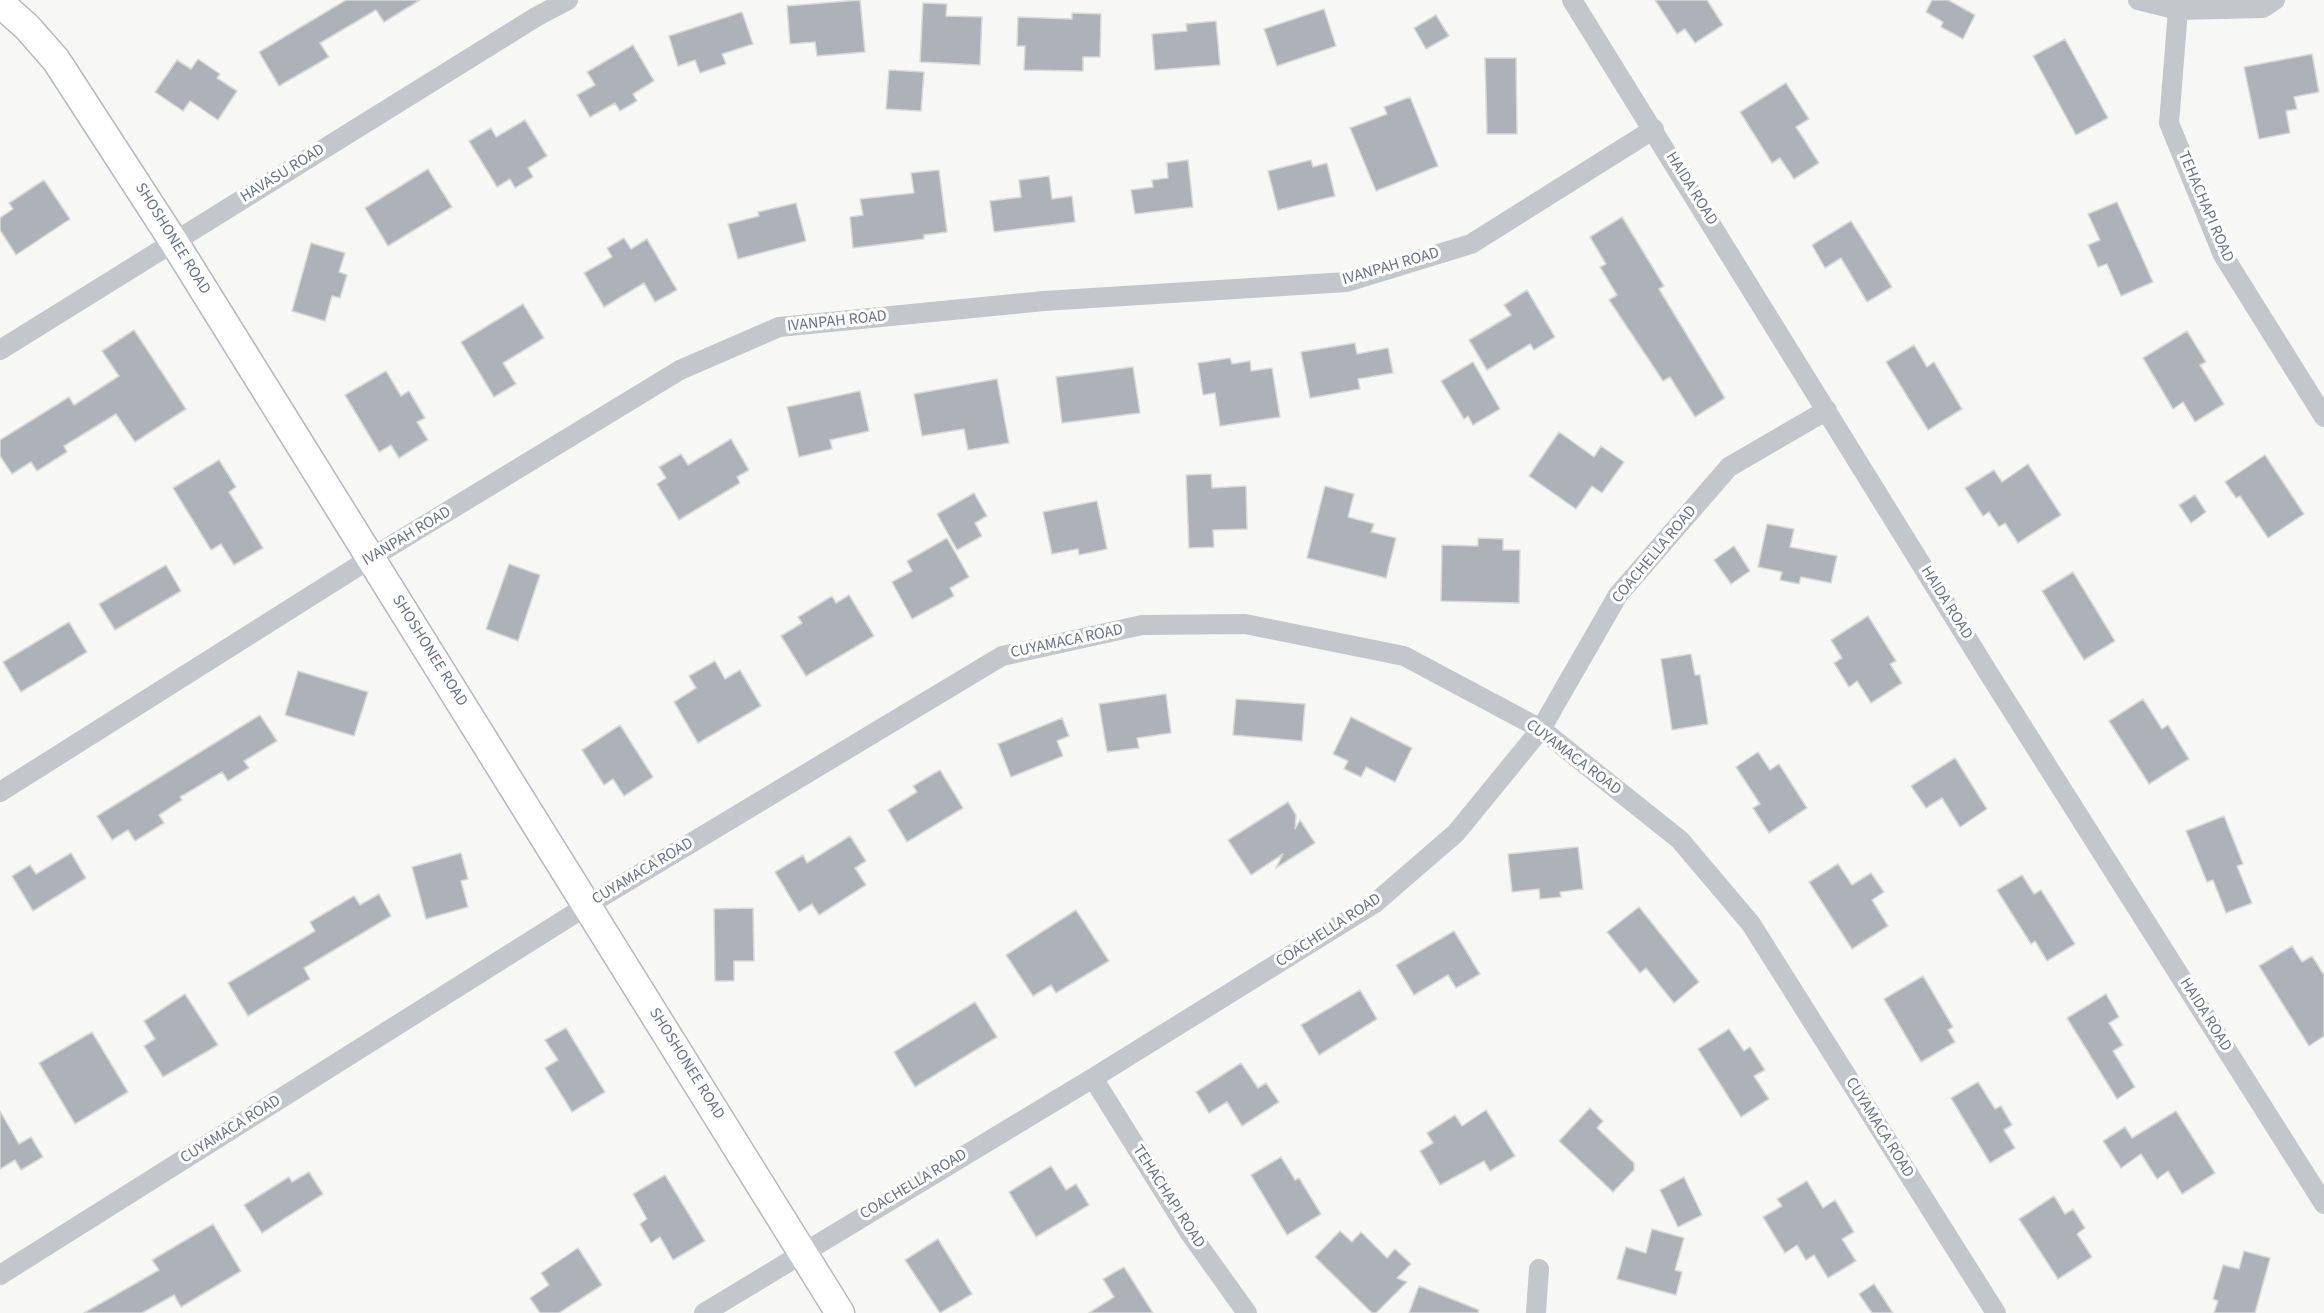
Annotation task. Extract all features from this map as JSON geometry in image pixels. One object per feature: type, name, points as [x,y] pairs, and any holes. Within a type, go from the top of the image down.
[{"type":"street","name":"HAVASU ROAD","points":[[0,350],[568,0]]},
{"type":"street","name":"HAIDA ROAD","points":[[1572,0],[1654,129],[1991,677],[2324,1204]]},
{"type":"street","points":[[2138,0],[2178,10],[2263,8],[2275,0]]},
{"type":"street","name":"SHOSHONEE ROAD","points":[[0,3],[27,27],[56,60],[174,242],[840,1313]]},
{"type":"street","name":"TEHACHAPI ROAD","points":[[2178,10],[2169,123],[2223,255],[2324,417]]},
{"type":"street","name":"IVANPAH ROAD","points":[[0,792],[371,558],[680,370],[779,327],[1044,301],[1347,282],[1471,244],[1654,129]]},
{"type":"street","name":"COACHELLA ROAD","points":[[704,1313],[1093,1078],[1375,903],[1456,833],[1541,729],[1618,595],[1729,467],[1827,410]]},
{"type":"street","name":"CUYAMACA ROAD","points":[[0,1275],[588,905],[1002,656],[1142,625],[1245,624],[1404,656],[1541,729],[1680,840],[1751,924],[1996,1313]]},
{"type":"street","name":"TEHACHAPI ROAD","points":[[1093,1078],[1189,1232],[1247,1313]]},
{"type":"street","points":[[1536,1313],[1539,1269]]},
{"type":"building","points":[[346,0],[420,0],[384,22],[376,10],[320,43],[329,57],[279,86],[259,52]]},
{"type":"building","points":[[860,0],[865,52],[817,56],[815,42],[790,44],[787,6]]},
{"type":"building","points":[[1655,0],[1707,0],[1723,25],[1695,43],[1685,29],[1677,34]]},
{"type":"building","points":[[1932,0],[1948,0],[1975,15],[1963,39],[1941,27],[1943,22],[1926,12]]},
{"type":"building","points":[[923,3],[947,4],[946,16],[982,17],[980,65],[920,62]]},
{"type":"building","points":[[1324,9],[1336,46],[1277,66],[1264,29]]},
{"type":"building","points":[[742,12],[753,44],[722,54],[726,64],[700,73],[695,60],[678,66],[669,36]]},
{"type":"building","points":[[1072,13],[1101,14],[1100,57],[1083,57],[1083,71],[1024,70],[1025,46],[1017,46],[1018,17],[1072,19]]},
{"type":"building","points":[[1436,15],[1449,36],[1426,49],[1414,28]]},
{"type":"building","points":[[1216,21],[1220,65],[1155,70],[1152,34],[1187,31],[1186,24]]},
{"type":"building","points":[[2065,39],[2108,118],[2076,135],[2033,56]]},
{"type":"building","points":[[633,45],[654,81],[633,94],[637,101],[620,111],[615,103],[590,117],[577,95],[595,85],[587,72]]},
{"type":"building","points":[[2312,54],[2319,92],[2294,97],[2297,109],[2286,111],[2290,133],[2259,139],[2244,67]]},
{"type":"building","points":[[1485,58],[1516,58],[1517,134],[1487,134]]},
{"type":"building","points":[[198,59],[220,74],[217,78],[237,91],[218,120],[190,101],[183,111],[155,92],[177,60],[191,69]]},
{"type":"building","points":[[889,70],[924,72],[921,111],[886,109]]},
{"type":"building","points":[[1786,83],[1809,119],[1796,127],[1819,163],[1794,179],[1780,158],[1772,163],[1740,112]]},
{"type":"building","points":[[1410,97],[1438,166],[1376,191],[1350,128],[1387,114],[1384,107]]},
{"type":"building","points":[[525,120],[547,156],[528,168],[533,177],[515,188],[510,179],[497,187],[469,141],[491,128],[496,137]]},
{"type":"building","points":[[1188,160],[1193,207],[1135,214],[1131,190],[1153,187],[1152,180],[1168,178],[1167,163]]},
{"type":"building","points":[[1311,160],[1313,167],[1327,163],[1335,196],[1278,210],[1268,171]]},
{"type":"building","points":[[428,169],[452,207],[388,246],[365,208]]},
{"type":"building","points":[[939,170],[947,232],[924,235],[924,239],[853,248],[850,217],[863,215],[860,199],[914,193],[911,173]]},
{"type":"building","points":[[1049,176],[1052,199],[1072,196],[1075,222],[994,232],[990,201],[1021,197],[1019,180]]},
{"type":"building","points":[[44,180],[70,219],[16,255],[0,230],[0,218],[13,209],[9,203]]},
{"type":"building","points":[[2117,202],[2153,282],[2121,296],[2107,264],[2098,267],[2088,245],[2100,240],[2088,214]]},
{"type":"building","points":[[796,203],[806,241],[738,259],[728,224],[759,216],[758,212]]},
{"type":"building","points":[[1622,217],[1664,286],[1659,289],[1725,398],[1695,417],[1670,377],[1663,381],[1609,300],[1617,295],[1600,267],[1606,264],[1590,237]]},
{"type":"building","points":[[1851,221],[1892,287],[1867,302],[1841,258],[1825,268],[1812,245]]},
{"type":"building","points":[[624,238],[631,249],[647,239],[677,290],[655,302],[644,283],[604,307],[584,273],[612,257],[607,248]]},
{"type":"building","points":[[311,243],[345,253],[339,272],[347,275],[340,298],[332,296],[325,321],[292,311]]},
{"type":"building","points":[[1527,290],[1555,337],[1534,350],[1530,344],[1487,370],[1469,340],[1511,315],[1504,305]]},
{"type":"building","points":[[523,304],[544,338],[503,363],[516,384],[494,397],[461,342]]},
{"type":"building","points":[[134,330],[186,409],[135,442],[116,414],[64,446],[67,452],[37,471],[31,462],[12,474],[0,456],[0,440],[69,397],[74,405],[119,376],[102,351]]},
{"type":"building","points":[[2187,331],[2206,362],[2200,365],[2224,404],[2195,422],[2183,402],[2173,409],[2143,358]]},
{"type":"building","points":[[1355,343],[1357,354],[1388,348],[1393,373],[1358,379],[1360,389],[1310,398],[1301,352]]},
{"type":"building","points":[[1914,345],[1927,367],[1934,362],[1962,409],[1928,430],[1886,362]]},
{"type":"building","points":[[1230,358],[1232,364],[1250,361],[1251,371],[1272,368],[1280,417],[1220,426],[1215,393],[1203,395],[1198,363]]},
{"type":"building","points":[[1473,362],[1500,409],[1473,425],[1468,416],[1464,419],[1441,381]]},
{"type":"building","points":[[1133,367],[1140,413],[1062,423],[1056,377]]},
{"type":"building","points":[[386,371],[401,396],[409,391],[425,418],[417,422],[428,440],[399,458],[391,445],[379,452],[345,395]]},
{"type":"building","points":[[997,379],[1009,443],[968,450],[964,429],[922,436],[914,394]]},
{"type":"building","points":[[860,391],[869,431],[830,440],[832,449],[799,457],[787,407]]},
{"type":"building","points":[[1559,432],[1594,457],[1601,446],[1624,462],[1602,493],[1592,486],[1576,509],[1529,476]]},
{"type":"building","points":[[731,439],[749,470],[737,477],[740,483],[679,520],[657,484],[666,478],[659,467],[681,454],[688,465]]},
{"type":"building","points":[[2265,455],[2304,514],[2268,538],[2240,496],[2236,498],[2225,482]]},
{"type":"building","points":[[219,460],[236,487],[229,492],[263,548],[234,565],[221,544],[211,550],[173,488]]},
{"type":"building","points":[[2028,464],[2061,515],[2018,543],[2005,523],[1999,527],[1989,512],[1983,516],[1965,488],[1994,470],[2002,482]]},
{"type":"building","points":[[1211,474],[1212,488],[1246,486],[1247,529],[1213,530],[1214,547],[1189,548],[1186,475]]},
{"type":"building","points":[[1325,486],[1354,494],[1348,517],[1374,524],[1371,532],[1396,538],[1386,578],[1307,558]]},
{"type":"building","points":[[974,493],[987,516],[975,523],[982,536],[957,550],[937,514]]},
{"type":"building","points":[[2195,495],[2206,512],[2191,523],[2179,505]]},
{"type":"building","points":[[1097,501],[1107,549],[1079,555],[1078,549],[1052,554],[1043,512]]},
{"type":"building","points":[[1767,524],[1794,529],[1790,547],[1837,556],[1831,583],[1801,577],[1799,584],[1780,580],[1782,572],[1758,567]]},
{"type":"building","points":[[947,538],[969,577],[950,588],[954,596],[912,619],[892,582],[912,571],[907,561]]},
{"type":"building","points":[[1478,538],[1503,539],[1503,550],[1520,550],[1519,603],[1441,601],[1442,545],[1478,546]]},
{"type":"building","points":[[1734,546],[1750,571],[1731,584],[1714,560]]},
{"type":"building","points":[[509,564],[540,575],[518,641],[486,629]]},
{"type":"building","points":[[166,565],[181,591],[115,630],[99,604]]},
{"type":"building","points":[[2073,572],[2115,641],[2084,660],[2042,591]]},
{"type":"building","points":[[849,595],[874,636],[806,676],[781,636],[802,623],[798,617],[832,596],[836,603]]},
{"type":"building","points":[[1868,616],[1896,661],[1890,664],[1902,683],[1871,703],[1857,681],[1849,687],[1834,663],[1842,658],[1831,640]]},
{"type":"building","points":[[69,622],[87,652],[21,692],[3,662]]},
{"type":"building","points":[[1691,654],[1695,675],[1700,675],[1708,724],[1672,730],[1661,659]]},
{"type":"building","points":[[715,661],[725,679],[740,670],[761,706],[698,743],[674,702],[696,688],[689,676]]},
{"type":"building","points":[[298,671],[368,692],[354,736],[285,715]]},
{"type":"building","points":[[1166,694],[1171,733],[1137,738],[1139,748],[1107,752],[1099,704]]},
{"type":"building","points":[[1236,699],[1305,704],[1302,741],[1233,735]]},
{"type":"building","points":[[2143,699],[2162,729],[2168,725],[2189,759],[2149,784],[2109,721]]},
{"type":"building","points":[[260,715],[277,741],[244,761],[249,768],[228,781],[222,772],[180,797],[182,800],[159,815],[164,823],[135,841],[128,830],[112,840],[97,816]]},
{"type":"building","points":[[1351,717],[1412,748],[1395,782],[1366,767],[1361,777],[1344,769],[1348,761],[1333,754]]},
{"type":"building","points":[[1062,718],[1069,736],[1057,741],[1063,756],[1011,777],[998,744]]},
{"type":"building","points":[[620,725],[653,777],[624,796],[613,779],[604,785],[582,750]]},
{"type":"building","points":[[1758,752],[1770,770],[1779,764],[1807,808],[1769,833],[1753,808],[1760,804],[1736,767]]},
{"type":"building","points":[[1955,758],[1987,809],[1960,827],[1942,798],[1926,808],[1911,786]]},
{"type":"building","points":[[940,770],[963,808],[907,842],[888,810],[917,792],[913,786]]},
{"type":"building","points":[[1288,802],[1296,815],[1295,829],[1300,820],[1315,843],[1276,868],[1283,854],[1251,875],[1228,840]]},
{"type":"building","points":[[2224,816],[2243,864],[2237,866],[2252,903],[2226,913],[2213,880],[2207,882],[2186,831]]},
{"type":"building","points":[[850,836],[866,861],[855,868],[866,885],[819,915],[812,904],[799,912],[775,872],[803,855],[807,863]]},
{"type":"building","points":[[1578,847],[1583,889],[1560,892],[1561,897],[1540,899],[1539,889],[1512,892],[1508,854]]},
{"type":"building","points":[[71,853],[86,878],[33,911],[12,876],[30,865],[36,874]]},
{"type":"building","points":[[461,853],[468,879],[461,881],[468,907],[426,919],[412,867]]},
{"type":"building","points":[[1838,864],[1852,885],[1871,873],[1884,892],[1872,900],[1888,926],[1852,949],[1809,882]]},
{"type":"building","points":[[2022,875],[2034,894],[2041,890],[2075,944],[2047,961],[2035,941],[2031,944],[1997,890]]},
{"type":"building","points":[[379,894],[391,916],[304,968],[310,979],[248,1016],[228,983],[315,931],[310,922],[354,896],[360,905]]},
{"type":"building","points":[[1639,907],[1699,982],[1674,1003],[1646,968],[1640,973],[1607,932]]},
{"type":"building","points":[[753,908],[754,961],[734,961],[734,981],[715,981],[714,909]]},
{"type":"building","points":[[1076,910],[1109,961],[1056,993],[1051,985],[1033,996],[1006,955]]},
{"type":"building","points":[[1454,931],[1480,974],[1456,988],[1448,975],[1414,995],[1396,965]]},
{"type":"building","points":[[2292,946],[2302,962],[2312,956],[2324,975],[2324,1036],[2309,1046],[2259,966]]},
{"type":"building","points":[[1923,976],[1953,1027],[1948,1030],[1955,1042],[1921,1062],[1884,999]]},
{"type":"building","points":[[1360,990],[1377,1019],[1319,1055],[1301,1025]]},
{"type":"building","points":[[185,994],[218,1045],[163,1077],[144,1046],[155,1039],[144,1021]]},
{"type":"building","points":[[2106,994],[2119,1017],[2109,1023],[2123,1045],[2113,1051],[2135,1087],[2117,1099],[2067,1018]]},
{"type":"building","points":[[975,1002],[997,1037],[915,1087],[894,1052]]},
{"type":"building","points":[[566,1028],[605,1092],[572,1112],[545,1068],[558,1060],[545,1040]]},
{"type":"building","points":[[1729,1029],[1744,1051],[1750,1047],[1765,1070],[1754,1076],[1769,1099],[1741,1117],[1698,1049]]},
{"type":"building","points":[[92,1032],[128,1092],[75,1124],[39,1063]]},
{"type":"building","points":[[1241,1063],[1258,1088],[1266,1083],[1279,1102],[1242,1126],[1227,1102],[1209,1113],[1196,1092]]},
{"type":"building","points":[[1978,1082],[1995,1109],[2001,1106],[2012,1125],[2004,1130],[2015,1148],[1990,1163],[1951,1098]]},
{"type":"building","points":[[1590,1108],[1603,1121],[1597,1128],[1634,1163],[1634,1170],[1613,1192],[1559,1141]]},
{"type":"building","points":[[1486,1110],[1515,1156],[1490,1171],[1484,1161],[1440,1185],[1420,1151],[1433,1143],[1427,1133],[1455,1115],[1462,1126]]},
{"type":"building","points":[[0,1111],[19,1144],[31,1137],[43,1157],[21,1170],[15,1160],[0,1169]]},
{"type":"building","points":[[2176,1111],[2215,1173],[2182,1194],[2168,1171],[2157,1179],[2141,1154],[2121,1168],[2103,1141],[2125,1127],[2132,1138]]},
{"type":"building","points":[[1281,1157],[1295,1180],[1299,1178],[1321,1214],[1287,1235],[1251,1175]]},
{"type":"building","points":[[1051,1166],[1066,1190],[1076,1184],[1089,1205],[1036,1237],[1009,1192]]},
{"type":"building","points":[[309,1172],[323,1194],[262,1233],[244,1205],[289,1177],[292,1182]]},
{"type":"building","points":[[665,1175],[705,1241],[673,1260],[660,1237],[651,1243],[640,1224],[647,1219],[633,1194]]},
{"type":"building","points":[[1684,1177],[1702,1215],[1678,1227],[1660,1190]]},
{"type":"building","points":[[1807,1181],[1823,1208],[1835,1200],[1854,1232],[1842,1239],[1856,1261],[1828,1278],[1814,1255],[1806,1260],[1797,1245],[1785,1253],[1763,1217],[1782,1206],[1777,1199]]},
{"type":"building","points":[[2054,1196],[2065,1214],[2073,1209],[2085,1228],[2077,1234],[2092,1257],[2058,1279],[2019,1219]]},
{"type":"building","points":[[213,1224],[241,1271],[181,1307],[174,1295],[142,1313],[84,1313],[159,1270],[152,1260]]},
{"type":"building","points":[[1652,1229],[1684,1238],[1675,1270],[1682,1272],[1676,1295],[1617,1279],[1626,1247],[1646,1253]]},
{"type":"building","points":[[1340,1231],[1352,1242],[1361,1232],[1387,1258],[1395,1249],[1411,1264],[1397,1278],[1407,1282],[1376,1313],[1372,1313],[1315,1257]]},
{"type":"building","points":[[938,1239],[972,1294],[940,1313],[905,1260]]},
{"type":"building","points":[[578,1248],[602,1285],[559,1313],[540,1313],[530,1298],[549,1285],[541,1273]]},
{"type":"building","points":[[2244,1251],[2270,1258],[2255,1313],[2214,1313],[2218,1301],[2213,1299],[2223,1265],[2239,1269]]},
{"type":"building","points":[[1124,1267],[1153,1313],[1089,1313],[1114,1297],[1103,1279]]},
{"type":"building","points":[[1874,1284],[1893,1313],[1872,1313],[1859,1294]]},
{"type":"building","points":[[1419,1286],[1479,1310],[1478,1313],[1409,1313]]}]
